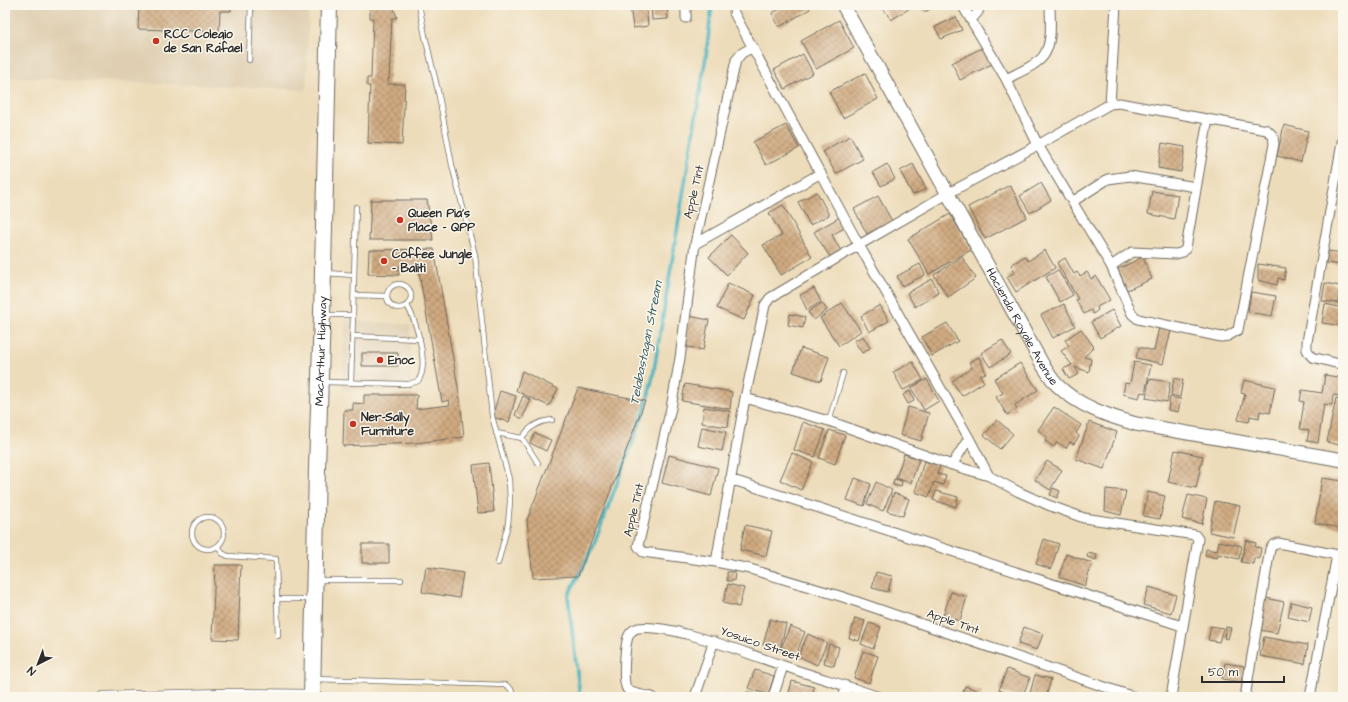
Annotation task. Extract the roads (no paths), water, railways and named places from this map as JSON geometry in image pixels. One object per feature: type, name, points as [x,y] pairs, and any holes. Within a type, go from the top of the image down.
[{"type":"highway","name":"MacArthur Highway","points":[[312,689],[329,5]]},
{"type":"street","points":[[686,5],[686,18]]},
{"type":"street","name":"Hacienda Royale Avenue","points":[[843,5],[1044,367],[1056,384],[1081,403],[1110,417],[1136,424],[1343,460]]},
{"type":"street","points":[[716,562],[745,398],[766,305],[770,298],[947,194],[1038,145],[1110,104],[1119,103],[1267,130],[1273,136],[1274,144],[1238,330],[1228,336],[1221,337],[1138,319],[1132,314],[1111,266],[1038,145],[1006,79],[962,5]]},
{"type":"street","points":[[971,20],[978,12],[980,5]]},
{"type":"street","points":[[1006,79],[1039,60],[1044,55],[1049,43],[1050,5]]},
{"type":"street","points":[[1110,104],[1116,5]]},
{"type":"street","points":[[734,13],[859,245],[969,438],[989,476]]},
{"type":"street","name":"Apple Tint","points":[[753,47],[742,52],[736,60],[695,244],[677,374],[638,546],[643,552],[652,554],[716,562],[750,569],[843,597],[1134,697]]},
{"type":"street","points":[[1111,266],[1132,252],[1176,254],[1183,252],[1186,248],[1208,119]]},
{"type":"street","points":[[1343,138],[1307,342],[1307,350],[1312,356],[1343,365]]},
{"type":"street","points":[[695,244],[821,174]]},
{"type":"street","points":[[1072,202],[1108,179],[1130,176],[1196,187]]},
{"type":"street","points":[[745,398],[829,421],[952,465],[989,476],[1034,498],[1084,518],[1195,536],[1198,539],[1171,697]]},
{"type":"street","points":[[952,465],[969,438]]},
{"type":"street","points":[[730,479],[1182,626]]},
{"type":"street","points":[[1245,697],[1270,549],[1273,545],[1278,543],[1340,555],[1310,697]]},
{"type":"street","name":"Yosuico Street","points":[[652,697],[630,691],[627,689],[624,682],[628,636],[631,631],[637,628],[675,631],[714,641],[783,666],[880,697]]},
{"type":"street","points":[[695,697],[714,641]]},
{"type":"street","points":[[772,697],[783,666]]},
{"type":"street","points":[[844,697],[847,686]]},
{"type":"lane","points":[[249,60],[251,5]]},
{"type":"lane","points":[[419,5],[438,91],[452,165],[475,255],[492,416],[509,480],[510,502],[508,524],[498,563]]},
{"type":"lane","points":[[351,383],[356,207]]},
{"type":"lane","points":[[323,273],[354,275]]},
{"type":"lane","points":[[320,382],[409,384],[418,381],[422,373],[420,339],[415,322],[407,305],[411,294],[404,285],[400,284],[392,286],[387,296],[390,303],[393,306],[400,307],[407,305]]},
{"type":"lane","points":[[354,295],[387,296]]},
{"type":"lane","points":[[322,315],[353,315]]},
{"type":"lane","points":[[352,336],[420,339]]},
{"type":"lane","points":[[829,421],[843,373]]},
{"type":"lane","points":[[522,438],[531,428],[545,421],[552,420]]},
{"type":"lane","points":[[496,433],[522,438],[538,463]]},
{"type":"lane","points":[[212,517],[221,523],[224,538],[218,546],[207,549],[202,548],[195,541],[192,531],[201,518],[212,517]]},
{"type":"lane","points":[[218,546],[222,552],[228,556],[276,559],[278,636]]},
{"type":"lane","points":[[314,580],[401,580]]},
{"type":"lane","points":[[278,598],[314,599]]},
{"type":"lane","points":[[98,697],[102,694],[506,685],[511,689],[513,697]]},
{"type":"waterway","name":"Telabastagan Stream","points":[[580,697],[568,596],[593,547],[645,409],[653,376],[706,56],[712,5]]},
{"type":"place","name":"RCC Colegio de San Rafael","points":[[156,41]]},
{"type":"place","name":"Queen Pia’s Place - QPP","points":[[400,220]]},
{"type":"place","name":"Coffee Jungle - Baliti","points":[[384,261]]},
{"type":"place","name":"Enoc","points":[[380,360]]},
{"type":"place","name":"Ner-Sally Furniture","points":[[353,424]]}]
